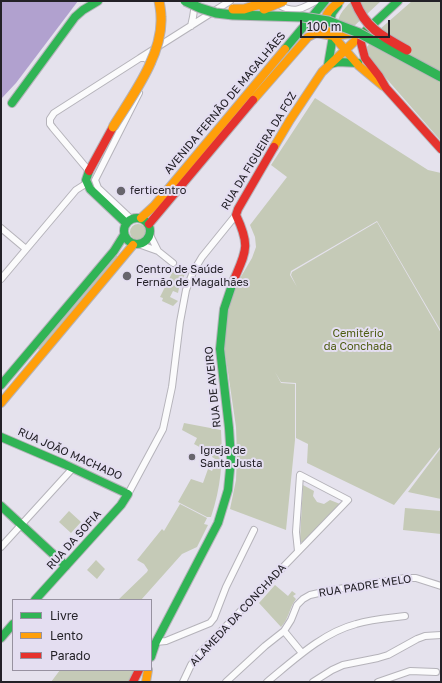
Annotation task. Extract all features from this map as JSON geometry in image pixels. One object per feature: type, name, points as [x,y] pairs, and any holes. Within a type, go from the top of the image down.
[{"type":"main road","points":[[12,103],[75,17],[98,1]]},
{"type":"main road","points":[[1,403],[137,245],[145,242],[150,235],[151,230],[149,224],[133,220],[90,189],[87,183],[87,176],[157,48],[161,23],[159,1]]},
{"type":"main road","points":[[185,1],[208,12],[227,15],[305,17],[340,24],[441,77]]},
{"type":"main road","points":[[194,1],[216,8],[244,9],[270,1]]},
{"type":"main road","name":"AVENIDA FERNÃO DE MAGALHÃES","points":[[133,220],[154,206],[325,1]]},
{"type":"main road","points":[[340,1],[332,13],[329,26],[333,36],[377,82],[386,88]]},
{"type":"main road","points":[[355,1],[358,12],[365,23],[378,34],[441,69]]},
{"type":"main road","name":"RUA DA FIGUEIRA DA FOZ","points":[[236,215],[238,209],[290,120],[328,65],[398,1]]},
{"type":"main road","points":[[242,15],[271,7],[280,2]]},
{"type":"main road","name":"AVENIDA FERNÃO DE MAGALHÃES","points":[[149,224],[266,84],[308,37],[316,33],[333,36],[362,33]]},
{"type":"main road","points":[[362,33],[365,58],[386,88],[441,149]]},
{"type":"main road","points":[[333,36],[328,65],[338,62],[358,63]]},
{"type":"main road","name":"RUA DE AVEIRO","points":[[154,645],[218,523],[228,490],[232,459],[230,428],[220,349],[224,309],[244,254],[246,242],[244,232],[236,215]]},
{"type":"main road","points":[[1,385],[114,251],[124,235],[124,227],[133,220]]},
{"type":"main road","points":[[124,235],[128,241],[137,245]]},
{"type":"main road","name":"RUA JOÃO MACHADO","points":[[2,436],[128,494]]},
{"type":"main road","name":"RUA DA SOFIA","points":[[36,599],[121,505],[128,494]]},
{"type":"main road","points":[[1,506],[66,566]]},
{"type":"main road","points":[[1,638],[12,625]]},
{"type":"main road","points":[[133,682],[138,671]]},
{"type":"main road","points":[[146,682],[148,671]]},
{"type":"street","points":[[191,26],[195,9],[194,1]]},
{"type":"street","points":[[89,171],[50,124],[50,119],[54,113],[230,1]]},
{"type":"street","points":[[280,2],[286,9],[300,10],[316,1]]},
{"type":"street","points":[[280,2],[292,23],[293,10]]},
{"type":"street","points":[[133,220],[98,188],[96,180],[153,65],[168,41]]},
{"type":"street","points":[[140,58],[145,58],[151,61],[153,65]]},
{"type":"street","points":[[1,279],[76,190],[87,183]]},
{"type":"street","name":"RUA DA FIGUEIRA DA FOZ","points":[[128,494],[162,429],[172,387],[186,290],[193,272],[202,257],[236,215]]},
{"type":"street","points":[[1,228],[26,249]]},
{"type":"street","points":[[150,235],[158,251],[172,263]]},
{"type":"street","points":[[137,245],[158,251]]},
{"type":"street","points":[[1,547],[73,468]]},
{"type":"street","name":"ALAMEDA DA CONCHADA","points":[[183,682],[191,664],[197,656],[348,500],[300,475],[296,532],[298,551]]},
{"type":"street","points":[[154,645],[210,623],[214,618],[226,587],[254,530]]},
{"type":"street","name":"RUA PADRE MELO","points":[[284,631],[291,620],[297,605],[310,595],[405,578],[416,578],[441,586]]},
{"type":"street","points":[[267,682],[302,653],[337,631],[356,624],[405,616]]},
{"type":"street","points":[[226,682],[284,631],[302,653]]},
{"type":"street","points":[[162,632],[172,638]]},
{"type":"street","points":[[313,682],[343,665],[388,655],[425,636],[441,635]]},
{"type":"street","points":[[378,682],[410,671],[436,672]]},
{"type":"green space","points":[[352,1],[381,1],[352,28],[347,31],[338,31],[337,27],[340,14]]},
{"type":"green space","points":[[412,1],[441,1],[441,141],[371,61],[367,47],[379,30]]},
{"type":"green space","name":"Cemitério da Conchada","points":[[315,98],[428,170],[441,173],[441,331],[377,221],[291,271],[290,275],[297,287],[291,275],[292,272],[377,222],[441,333],[441,446],[394,505],[307,463],[308,444],[296,438],[296,383],[281,382],[275,372],[281,383],[295,384],[295,440],[286,530],[230,509],[236,480],[236,427],[224,345],[226,316],[233,290],[252,258],[256,247],[255,237],[250,225],[287,177],[271,165]]},
{"type":"green space","points":[[135,224],[141,224],[146,229],[144,238],[141,240],[135,240],[130,235],[130,229]]},
{"type":"green space","points":[[116,255],[118,257],[39,350],[38,348]]},
{"type":"green space","points":[[175,267],[186,272],[183,278],[183,288],[179,288],[178,293],[173,291],[170,297],[178,301],[173,306],[162,301],[163,298],[160,297]]},
{"type":"green space","points":[[184,423],[221,430],[222,453],[220,474],[217,495],[211,517],[207,517],[178,502],[191,479],[203,483],[208,469],[212,471],[217,460],[212,457],[213,454],[194,444],[197,438],[182,430]]},
{"type":"green space","points":[[441,448],[441,499],[408,492]]},
{"type":"green space","points":[[303,485],[314,491],[313,496],[317,502],[324,504],[330,500],[340,504],[303,542],[301,542],[300,539]]},
{"type":"green space","points":[[180,504],[207,518],[204,524],[208,525],[197,547],[182,554],[142,599],[119,599],[147,572],[148,570],[144,564],[137,560],[162,529],[164,531]]},
{"type":"green space","points":[[405,508],[441,511],[441,534],[403,530]]},
{"type":"green space","points":[[69,511],[81,522],[71,533],[59,522]]},
{"type":"green space","points":[[96,560],[105,569],[97,579],[87,570]]},
{"type":"green space","points":[[275,585],[288,596],[292,591],[296,594],[293,596],[296,599],[286,621],[281,627],[259,603]]},
{"type":"green space","points":[[59,671],[134,671],[129,682],[51,682]]},
{"type":"shaded area","points":[[1,1],[78,1],[16,83],[1,99]]},
{"type":"traffic: fast","points":[[12,103],[75,17],[98,1]]},
{"type":"traffic: fast","points":[[185,1],[216,13],[233,15],[303,17],[328,21],[359,33],[441,77]]},
{"type":"traffic: fast","points":[[285,49],[325,1]]},
{"type":"traffic: fast","points":[[358,38],[398,1]]},
{"type":"traffic: fast","points":[[328,65],[333,36],[329,26],[332,13],[338,5]]},
{"type":"traffic: fast","points":[[330,64],[338,62],[358,63]]},
{"type":"traffic: fast","points":[[89,171],[86,180],[90,189],[126,223]]},
{"type":"traffic: fast","points":[[137,218],[147,221],[150,231],[147,241],[137,244],[127,241],[124,231],[127,221],[137,218]]},
{"type":"traffic: fast","points":[[1,385],[114,251],[124,235]]},
{"type":"traffic: fast","points":[[152,654],[156,642],[218,523],[228,490],[231,459],[220,349],[224,309],[233,282]]},
{"type":"traffic: fast","points":[[1,437],[128,494],[121,505],[36,599]]},
{"type":"traffic: fast","points":[[1,506],[66,566]]},
{"type":"traffic: fast","points":[[1,638],[12,625]]},
{"type":"traffic: slow","points":[[113,127],[137,89],[152,60],[160,31],[161,11],[159,1]]},
{"type":"traffic: slow","points":[[233,9],[244,9],[270,1]]},
{"type":"traffic: slow","points":[[264,9],[283,1]]},
{"type":"traffic: slow","points":[[340,1],[329,11],[324,25],[359,66],[383,86]]},
{"type":"traffic: slow","points":[[253,100],[308,37],[316,33],[333,36],[358,33]]},
{"type":"traffic: slow","points":[[274,147],[322,72],[358,38]]},
{"type":"traffic: slow","points":[[141,218],[154,206],[285,49]]},
{"type":"traffic: slow","points":[[1,403],[133,245]]},
{"type":"traffic: slow","points":[[146,682],[148,671]]},
{"type":"traffic: jam","points":[[355,1],[364,18],[376,31],[390,41],[407,50]]},
{"type":"traffic: jam","points":[[362,33],[361,43],[365,58],[386,88],[441,149]]},
{"type":"traffic: jam","points":[[149,224],[253,100]]},
{"type":"traffic: jam","points":[[89,171],[113,127]]},
{"type":"traffic: jam","points":[[233,282],[244,256],[245,249],[244,235],[236,215],[274,147]]},
{"type":"traffic: jam","points":[[133,682],[138,671]]},
{"type":"place","name":"ferticentro","points":[[121,191]]},
{"type":"place","name":"Centro de Saúde Fernão de Magalhães","points":[[127,276]]},
{"type":"place","name":"Igreja de Santa Justa","points":[[192,457]]}]
